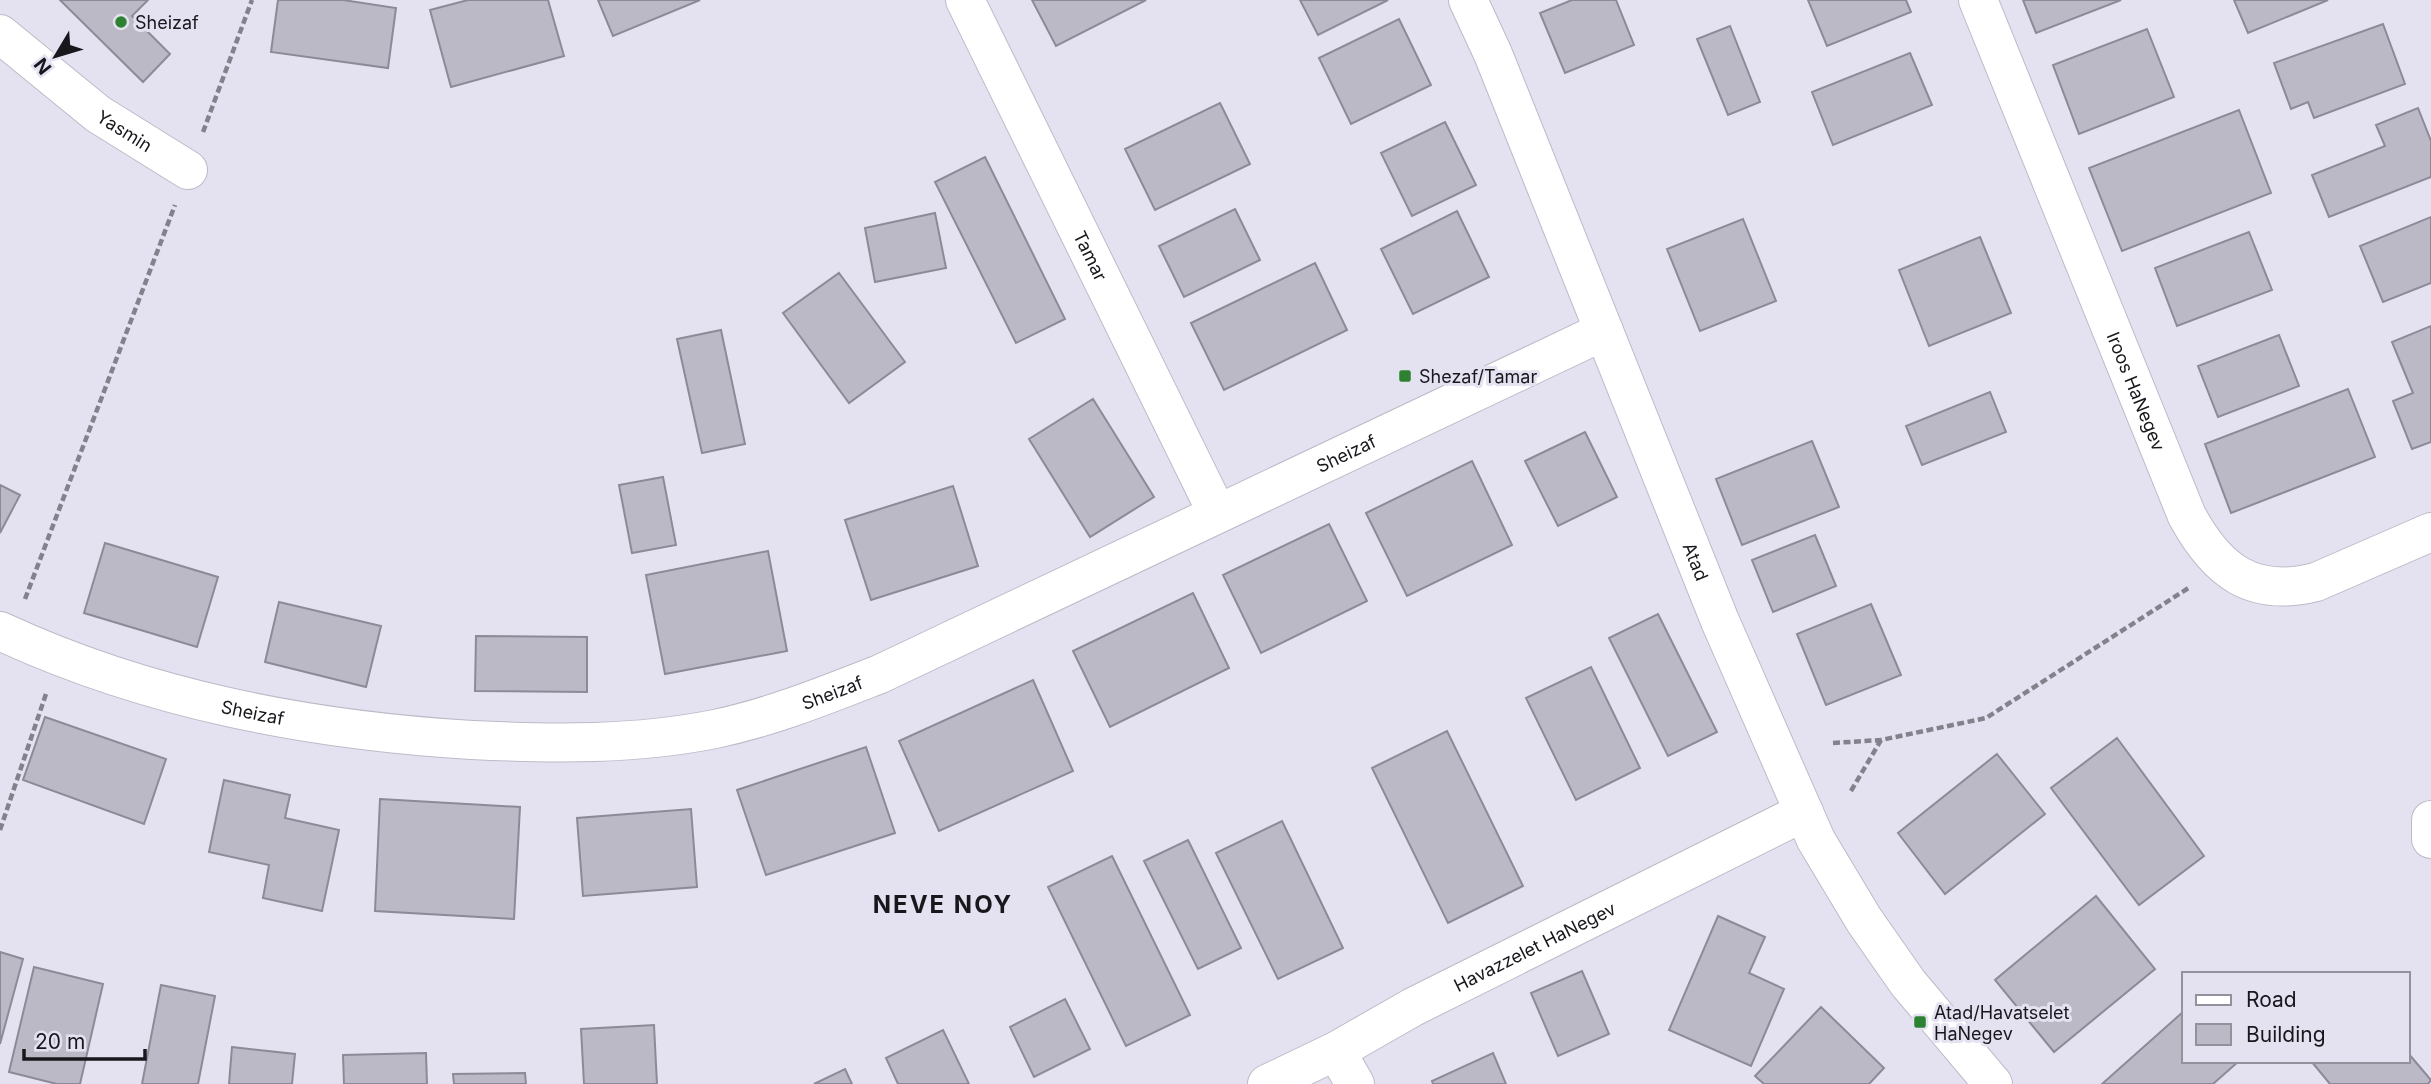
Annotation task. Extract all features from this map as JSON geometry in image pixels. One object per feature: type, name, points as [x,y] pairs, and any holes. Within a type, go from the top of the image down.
[{"type":"street","name":"Tamar","points":[[965,0],[1217,513]]},
{"type":"street","name":"Atad","points":[[1468,0],[1493,54],[1720,621],[1816,840],[1864,920],[1908,983],[1993,1084]]},
{"type":"street","name":"Iroos HaNegev","points":[[1978,0],[2187,516],[2198,536],[2223,566],[2252,583],[2268,587],[2300,586],[2316,582],[2428,541]]},
{"type":"street","name":"Yasmin","points":[[0,34],[98,114],[188,170]]},
{"type":"street","name":"Sheizaf","points":[[5,634],[58,657],[212,705],[411,736],[538,744],[619,742],[715,729],[801,705],[880,674],[1604,331]]},
{"type":"street","name":"Havazzelet HaNegev","points":[[1267,1084],[1336,1051],[1413,1007],[1804,812]]},
{"type":"street","points":[[2431,820],[2431,839]]},
{"type":"street","points":[[1336,1051],[1355,1084]]},
{"type":"path","points":[[5,634],[253,0]]},
{"type":"path","points":[[1833,743],[1881,740],[1986,718],[2223,566]]},
{"type":"path","points":[[0,830],[58,657]]},
{"type":"path","points":[[1851,791],[1881,740]]},
{"type":"building","points":[[60,0],[148,0],[132,16],[170,54],[143,82]]},
{"type":"building","points":[[278,0],[343,0],[396,8],[388,68],[271,52]]},
{"type":"building","points":[[468,0],[548,0],[564,56],[451,87],[430,10]]},
{"type":"building","points":[[598,0],[700,0],[613,36]]},
{"type":"building","points":[[1032,0],[1146,0],[1056,46]]},
{"type":"building","points":[[1300,0],[1388,0],[1318,35]]},
{"type":"building","points":[[1572,0],[1616,0],[1634,45],[1565,73],[1540,13]]},
{"type":"building","points":[[1808,0],[1906,0],[1911,12],[1827,46]]},
{"type":"building","points":[[2023,0],[2121,0],[2036,33]]},
{"type":"building","points":[[2234,0],[2328,0],[2248,33]]},
{"type":"building","points":[[1399,19],[1431,85],[1351,124],[1319,58]]},
{"type":"building","points":[[2383,24],[2405,84],[2314,118],[2308,102],[2291,109],[2274,63]]},
{"type":"building","points":[[1730,26],[1760,102],[1728,115],[1697,39]]},
{"type":"building","points":[[2147,29],[2174,97],[2079,134],[2053,65]]},
{"type":"building","points":[[1910,53],[1932,105],[1833,145],[1812,92]]},
{"type":"building","points":[[1220,103],[1250,164],[1155,210],[1125,149]]},
{"type":"building","points":[[2418,108],[2431,141],[2431,177],[2329,217],[2312,175],[2385,146],[2376,125]]},
{"type":"building","points":[[2239,110],[2271,193],[2122,251],[2089,168]]},
{"type":"building","points":[[1445,122],[1476,185],[1412,216],[1381,153]]},
{"type":"building","points":[[985,157],[1065,319],[1016,343],[935,182]]},
{"type":"building","points":[[1235,209],[1260,260],[1184,297],[1159,246]]},
{"type":"building","points":[[1457,211],[1489,277],[1413,314],[1381,249]]},
{"type":"building","points":[[935,213],[946,268],[875,282],[865,228]]},
{"type":"building","points":[[2431,217],[2431,283],[2383,302],[2360,246]]},
{"type":"building","points":[[1743,219],[1776,301],[1700,331],[1667,249]]},
{"type":"building","points":[[2249,232],[2272,290],[2177,326],[2155,268]]},
{"type":"building","points":[[1980,237],[2011,313],[1929,346],[1899,270]]},
{"type":"building","points":[[1315,263],[1347,330],[1224,390],[1191,323]]},
{"type":"building","points":[[839,273],[905,362],[849,403],[783,313]]},
{"type":"building","points":[[2431,326],[2431,442],[2412,449],[2393,401],[2413,393],[2392,342]]},
{"type":"building","points":[[721,330],[745,444],[702,453],[677,339]]},
{"type":"building","points":[[2279,335],[2299,386],[2218,417],[2198,366]]},
{"type":"building","points":[[2348,389],[2375,457],[2231,513],[2205,444]]},
{"type":"building","points":[[1990,392],[2006,432],[1922,465],[1906,426]]},
{"type":"building","points":[[1093,399],[1154,497],[1090,537],[1029,439]]},
{"type":"building","points":[[1585,432],[1617,497],[1558,526],[1525,461]]},
{"type":"building","points":[[1812,441],[1839,507],[1742,545],[1716,479]]},
{"type":"building","points":[[1472,461],[1512,545],[1407,596],[1366,513]]},
{"type":"building","points":[[663,477],[676,545],[632,553],[619,485]]},
{"type":"building","points":[[0,485],[20,495],[0,533]]},
{"type":"building","points":[[953,486],[978,566],[871,600],[845,520]]},
{"type":"building","points":[[1329,524],[1367,601],[1261,653],[1223,575]]},
{"type":"building","points":[[1815,535],[1836,586],[1773,612],[1752,560]]},
{"type":"building","points":[[105,543],[218,577],[197,647],[84,613]]},
{"type":"building","points":[[768,551],[787,651],[665,674],[646,575]]},
{"type":"building","points":[[1193,593],[1229,668],[1110,727],[1073,651]]},
{"type":"building","points":[[279,602],[381,626],[366,687],[265,662]]},
{"type":"building","points":[[1871,604],[1901,675],[1826,705],[1797,634]]},
{"type":"building","points":[[1658,614],[1717,732],[1668,756],[1609,638]]},
{"type":"building","points":[[476,636],[587,637],[587,692],[475,691]]},
{"type":"building","points":[[1591,667],[1640,768],[1576,800],[1526,698]]},
{"type":"building","points":[[1033,680],[1073,771],[939,831],[899,741]]},
{"type":"building","points":[[45,717],[166,759],[144,824],[23,780]]},
{"type":"building","points":[[1447,731],[1523,886],[1448,923],[1372,768]]},
{"type":"building","points":[[2117,738],[2204,856],[2139,905],[2051,788]]},
{"type":"building","points":[[866,747],[895,833],[766,875],[737,790]]},
{"type":"building","points":[[1997,754],[2045,814],[1945,894],[1898,833]]},
{"type":"building","points":[[224,780],[290,795],[285,818],[339,830],[322,911],[263,898],[269,865],[209,852]]},
{"type":"building","points":[[380,799],[520,807],[514,919],[375,911]]},
{"type":"building","points":[[691,809],[697,887],[583,896],[577,818]]},
{"type":"building","points":[[1282,821],[1343,948],[1278,979],[1216,853]]},
{"type":"building","points":[[1188,840],[1241,948],[1198,969],[1144,861]]},
{"type":"building","points":[[1112,856],[1190,1015],[1126,1046],[1048,887]]},
{"type":"building","points":[[2096,896],[2155,969],[2054,1052],[1995,980]]},
{"type":"building","points":[[1718,916],[1765,937],[1749,973],[1784,989],[1751,1066],[1669,1030]]},
{"type":"building","points":[[0,952],[23,959],[0,1044]]},
{"type":"building","points":[[34,967],[103,984],[80,1084],[57,1084],[9,1072]]},
{"type":"building","points":[[1582,971],[1609,1034],[1558,1056],[1531,993]]},
{"type":"building","points":[[161,985],[215,996],[198,1084],[142,1084]]},
{"type":"building","points":[[1065,999],[1090,1049],[1034,1077],[1010,1027]]},
{"type":"building","points":[[1821,1007],[1884,1068],[1869,1084],[1764,1084],[1755,1076]]},
{"type":"building","points":[[2182,1013],[2182,1063],[2237,1063],[2213,1084],[2102,1084]]},
{"type":"building","points":[[654,1025],[657,1084],[584,1084],[581,1029]]},
{"type":"building","points":[[943,1030],[969,1084],[898,1084],[886,1058]]},
{"type":"building","points":[[232,1047],[295,1054],[292,1084],[229,1084]]},
{"type":"building","points":[[426,1053],[427,1084],[344,1084],[343,1055]]},
{"type":"building","points":[[1493,1053],[1506,1084],[1433,1084],[1432,1081]]},
{"type":"building","points":[[2410,1055],[2431,1080],[2428,1084],[2330,1084],[2313,1063],[2410,1063]]},
{"type":"building","points":[[845,1069],[852,1084],[814,1084]]},
{"type":"building","points":[[525,1073],[526,1084],[454,1084],[453,1074]]},
{"type":"place","name":"Sheizaf","points":[[121,22]]},
{"type":"place","name":"Shezaf/Tamar","points":[[1405,376]]},
{"type":"place","name":"Atad/Havatselet HaNegev","points":[[1920,1022]]},
{"type":"district","name":"NEVE NOY","points":[[943,904]]}]
